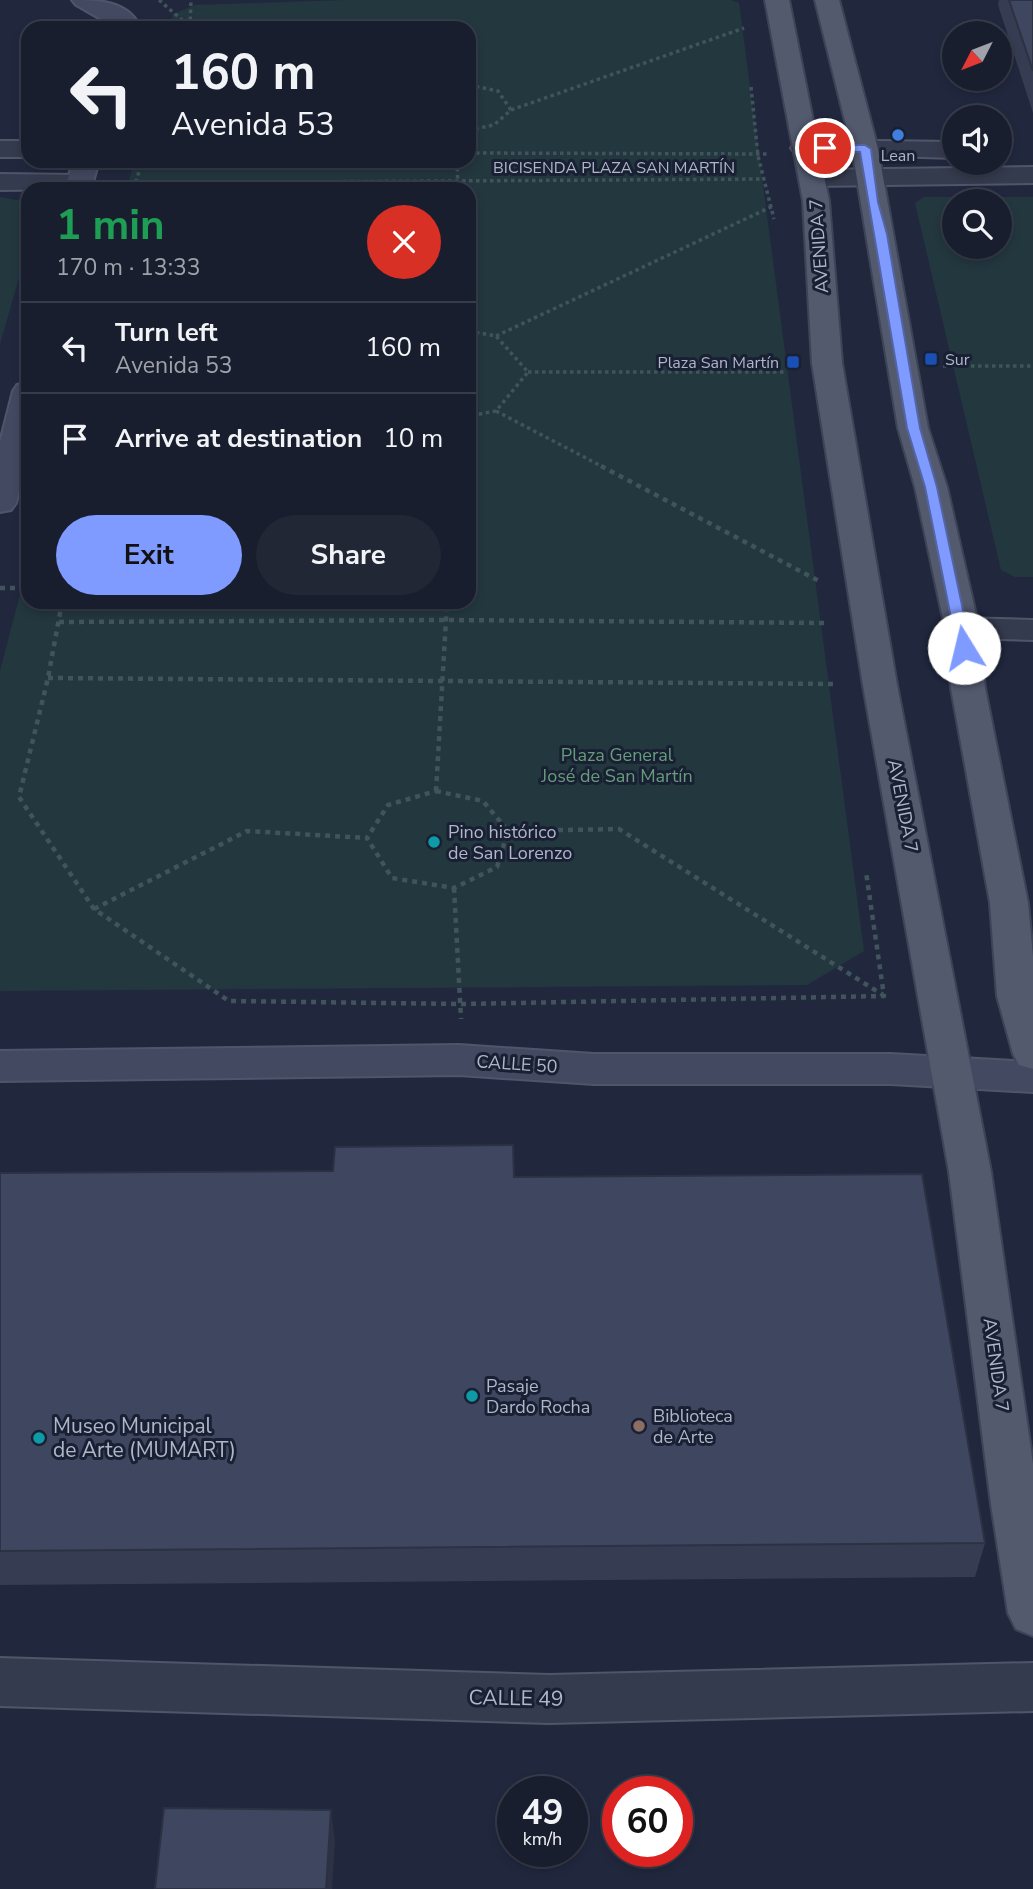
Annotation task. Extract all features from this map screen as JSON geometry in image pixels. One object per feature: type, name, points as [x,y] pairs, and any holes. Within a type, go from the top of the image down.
[{"type":"main road","points":[[84,0],[126,16]]},
{"type":"main road","name":"AVENIDA 7","points":[[777,0],[804,129],[827,363],[880,685],[970,1172],[1015,1504],[1033,1613]]},
{"type":"main road","points":[[827,0],[867,163],[872,202],[882,234],[914,428],[931,487],[962,628],[968,688],[1009,903],[1017,996],[1033,1054]]},
{"type":"main road","points":[[0,502],[21,419]]},
{"type":"main road","name":"CALLE 50","points":[[0,1066],[459,1060],[594,1069],[951,1071],[1033,1077]]},
{"type":"street","points":[[0,149],[21,149]]},
{"type":"street","points":[[1012,151],[1033,151]]},
{"type":"street","points":[[867,163],[942,152]]},
{"type":"street","points":[[808,163],[867,163],[1033,175]]},
{"type":"street","points":[[0,182],[81,178]]},
{"type":"street","points":[[962,628],[1033,630]]},
{"type":"street","name":"CALLE 49","points":[[0,1682],[549,1699],[1033,1687]]},
{"type":"path","points":[[191,0],[191,21]]},
{"type":"path","points":[[476,129],[494,125],[511,110],[746,27],[747,40]]},
{"type":"path","points":[[751,79],[758,156],[776,232]]},
{"type":"path","points":[[476,86],[498,91],[511,110]]},
{"type":"path","points":[[476,153],[758,156],[808,163]]},
{"type":"path","name":"BICISENDA PLAZA SAN MARTÍN","points":[[296,182],[765,179],[808,163]]},
{"type":"path","points":[[458,168],[459,181]]},
{"type":"path","name":"BICISENDA PLAZA SAN MARTÍN","points":[[81,178],[123,182]]},
{"type":"path","points":[[476,332],[496,336],[772,206]]},
{"type":"path","points":[[496,336],[528,372],[797,372]]},
{"type":"path","points":[[939,366],[1033,366]]},
{"type":"path","points":[[496,411],[528,372]]},
{"type":"path","points":[[476,415],[496,411],[821,582],[864,583]]},
{"type":"path","points":[[820,569],[830,635]]},
{"type":"path","points":[[0,588],[21,588]]},
{"type":"path","points":[[61,609],[48,678],[19,797],[94,909],[229,1000],[462,1004],[884,996]]},
{"type":"path","points":[[436,791],[447,609]]},
{"type":"path","points":[[59,622],[448,620],[828,623]]},
{"type":"path","points":[[835,671],[839,697]]},
{"type":"path","points":[[48,678],[444,679],[880,685]]},
{"type":"path","points":[[367,838],[388,805],[436,791],[483,801],[508,831]]},
{"type":"path","points":[[508,831],[619,829],[884,996]]},
{"type":"path","points":[[94,909],[247,831],[367,838]]},
{"type":"path","points":[[367,838],[392,878],[454,888],[497,867],[508,831]]},
{"type":"path","points":[[864,860],[884,996]]},
{"type":"path","points":[[454,888],[462,1004],[459,1060]]},
{"type":"green space","name":"Plaza General José de San Martín","points":[[346,0],[731,0],[739,3],[864,951],[807,985],[0,991],[0,671],[21,591],[21,609],[476,609],[476,182],[129,182],[132,168],[476,168],[476,21],[171,21],[173,14],[195,5]]},
{"type":"green space","points":[[0,197],[21,201],[21,270],[0,344]]},
{"type":"green space","points":[[924,197],[942,197],[942,259],[1012,259],[1012,197],[1033,197],[1033,577],[1015,577],[1001,570],[915,203]]},
{"type":"building","points":[[1009,0],[1033,0],[1033,71]]},
{"type":"building","name":"Pasaje Dardo Rocha","points":[[513,1145],[514,1177],[922,1174],[985,1543],[0,1551],[0,1173],[333,1171],[335,1147]]},
{"type":"building","points":[[164,1808],[331,1810],[326,1889],[155,1889]]},
{"type":"place","name":"Lean","points":[[898,135]]},
{"type":"place","name":"Sur","points":[[931,359]]},
{"type":"place","name":"Plaza San Martín","points":[[793,362]]},
{"type":"place","name":"Pino histórico de San Lorenzo","points":[[434,842]]},
{"type":"place","name":"Pasaje Dardo Rocha","points":[[472,1396]]},
{"type":"place","name":"Biblioteca de Arte","points":[[639,1426]]},
{"type":"place","name":"Museo Municipal de Arte (MUMART)","points":[[39,1438]]},
{"type":"route","points":[[825,148],[865,149],[872,202],[882,234],[914,428],[931,487],[964,648]]}]
